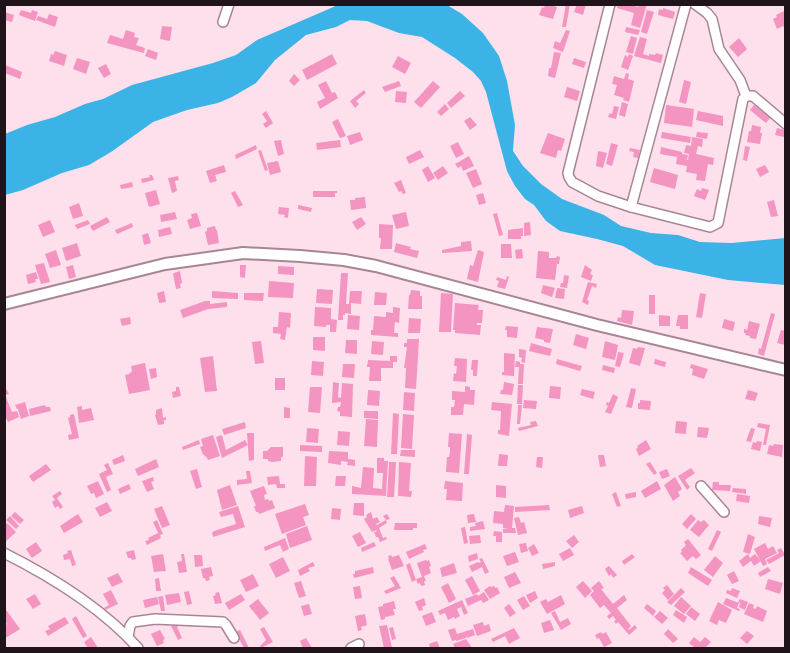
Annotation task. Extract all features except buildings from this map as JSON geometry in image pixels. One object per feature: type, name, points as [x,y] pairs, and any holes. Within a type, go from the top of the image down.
[{"type":"main road","points":[[4,304],[165,264],[243,253],[300,256],[376,266],[597,325],[786,370]]},
{"type":"street","points":[[223,22],[229,4]]},
{"type":"street","points":[[610,4],[568,173],[572,182],[598,196],[631,207],[710,227],[718,224],[742,99],[746,96],[753,96],[786,124]]},
{"type":"street","points":[[631,207],[686,4]]},
{"type":"street","points":[[694,4],[712,19],[719,49],[740,80],[746,96]]},
{"type":"street","points":[[702,486],[724,512]]},
{"type":"street","points":[[4,554],[58,583],[128,637],[138,648]]},
{"type":"street","points":[[128,637],[130,626],[134,622],[155,620],[223,622],[234,638]]},
{"type":"water","points":[[338,5],[447,5],[462,14],[483,33],[499,56],[507,81],[515,125],[513,151],[523,166],[541,184],[562,199],[604,215],[621,226],[651,233],[678,235],[700,242],[731,243],[785,238],[785,285],[728,280],[655,265],[623,246],[560,231],[546,221],[515,186],[507,171],[486,92],[481,81],[473,72],[422,37],[399,33],[367,21],[350,20],[336,27],[306,35],[275,60],[256,83],[232,97],[153,122],[89,165],[5,195],[5,134],[103,99],[132,85],[236,55],[257,40]]}]
